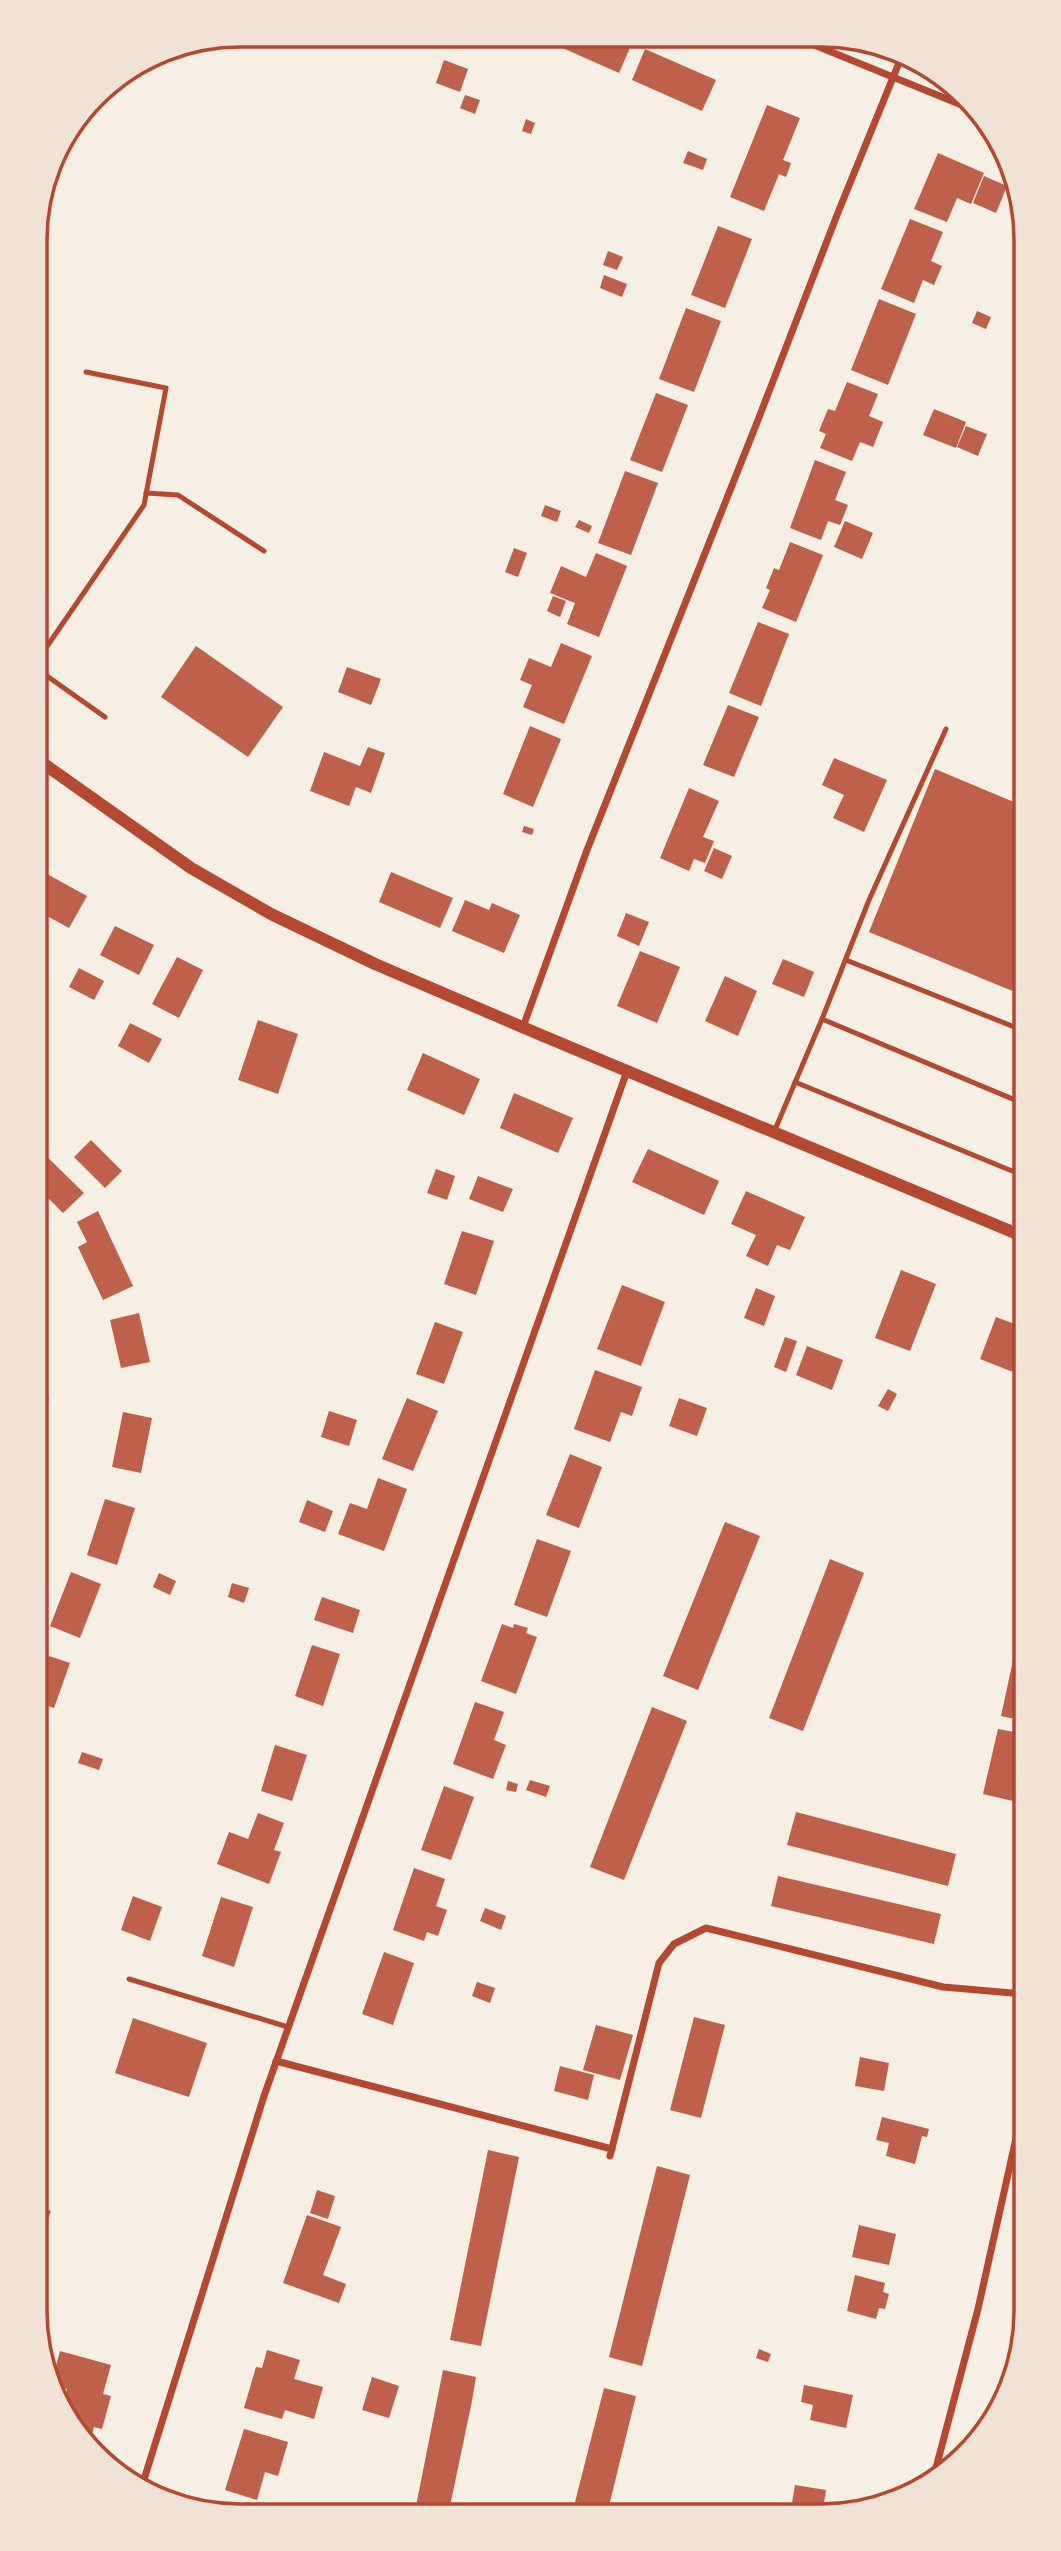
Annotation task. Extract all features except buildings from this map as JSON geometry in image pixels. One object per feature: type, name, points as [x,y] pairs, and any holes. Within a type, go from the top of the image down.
[{"type":"street","points":[[819,47],[955,103]]},
{"type":"street","points":[[523,1027],[587,850],[758,420],[836,215],[899,64]]},
{"type":"street","points":[[48,767],[191,868],[263,910],[375,964],[1014,1232]]},
{"type":"street","points":[[145,2478],[276,2061],[627,1071]]},
{"type":"street","points":[[276,2061],[611,2152],[659,1963],[674,1944],[706,1928],[943,1987],[1013,1993]]},
{"type":"street","points":[[937,2464],[978,2309],[1013,2152]]},
{"type":"lane","points":[[48,645],[144,505],[166,388],[86,372]]},
{"type":"lane","points":[[146,493],[178,495],[264,551]]},
{"type":"lane","points":[[48,677],[105,717]]},
{"type":"lane","points":[[774,1132],[890,852],[946,730]]},
{"type":"lane","points":[[846,960],[1014,1027]]},
{"type":"lane","points":[[822,1019],[1014,1099]]},
{"type":"lane","points":[[795,1082],[1014,1172]]},
{"type":"lane","points":[[129,1979],[288,2027]]}]
